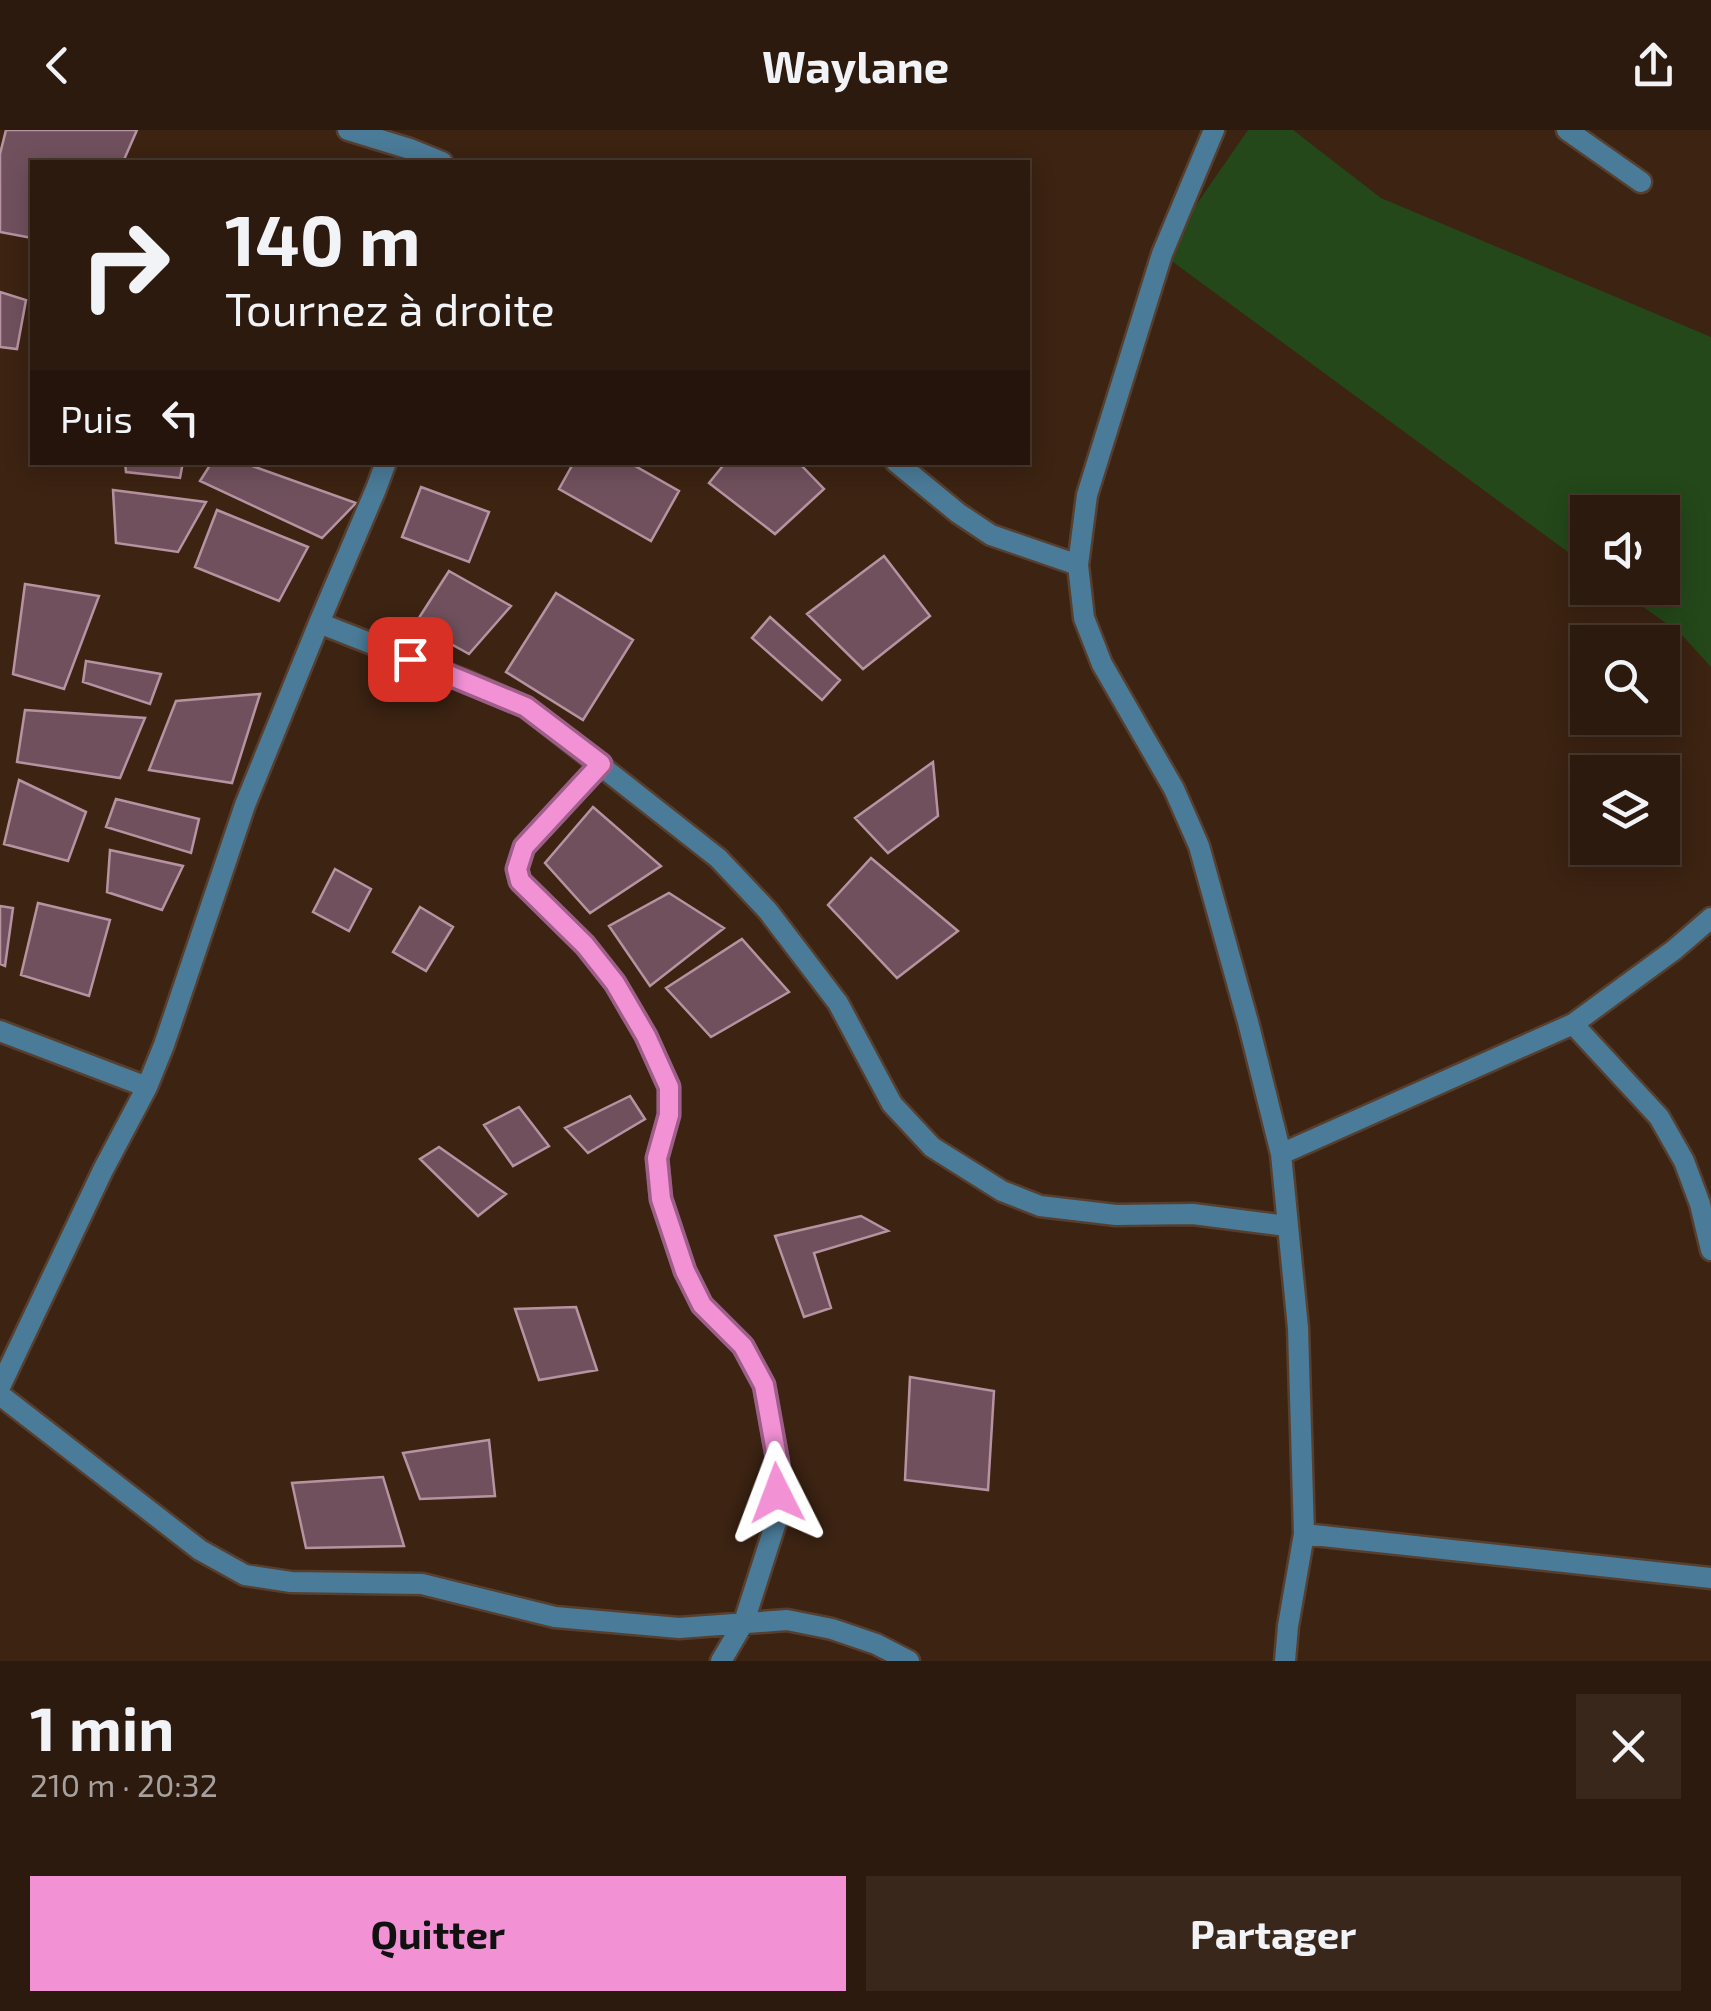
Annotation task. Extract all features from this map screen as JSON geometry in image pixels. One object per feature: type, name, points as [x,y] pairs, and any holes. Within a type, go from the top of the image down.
[{"type":"street","points":[[348,130],[437,160]]},
{"type":"street","points":[[1214,130],[1162,254],[1087,495],[1078,566],[1084,618],[1102,664],[1174,789],[1198,846],[1281,1154],[1298,1328],[1304,1534],[1285,1661]]},
{"type":"street","points":[[1567,130],[1642,182]]},
{"type":"street","points":[[0,1387],[147,1087],[245,804],[385,465]]},
{"type":"street","points":[[900,465],[990,535],[1078,566]]},
{"type":"street","points":[[319,623],[526,707],[718,858],[768,911],[838,1002],[892,1104],[932,1146],[1002,1191],[1040,1206],[1116,1215],[1193,1214],[1287,1226]]},
{"type":"street","points":[[601,764],[524,847],[517,869],[520,881],[585,945],[615,983],[646,1036],[669,1087],[669,1115],[657,1158],[661,1199],[685,1271],[702,1305],[743,1346],[764,1385],[778,1463],[776,1522],[744,1622],[720,1661]]},
{"type":"street","points":[[1281,1154],[1573,1024],[1711,918]]},
{"type":"street","points":[[1573,1024],[1660,1117],[1689,1175],[1711,1250]]},
{"type":"street","points":[[0,1030],[147,1087]]},
{"type":"street","points":[[0,1395],[200,1550],[245,1575],[291,1582],[422,1584],[555,1617],[679,1628],[787,1620],[832,1629],[876,1644],[909,1661]]},
{"type":"street","points":[[1304,1534],[1711,1578]]},
{"type":"green space","points":[[1248,130],[1293,130],[1381,198],[1711,337],[1711,667],[1680,633],[1680,625],[1668,625],[1641,605],[1680,605],[1680,495],[1570,495],[1570,554],[1162,254]]},
{"type":"building","points":[[6,130],[137,130],[124,160],[30,160],[30,238],[0,232],[0,154]]},
{"type":"building","points":[[0,292],[26,300],[17,349],[0,347]]},
{"type":"building","points":[[125,465],[182,465],[180,478],[126,472]]},
{"type":"building","points":[[210,465],[249,465],[356,503],[322,538],[200,481]]},
{"type":"building","points":[[572,465],[633,465],[679,491],[651,541],[559,489]]},
{"type":"building","points":[[724,465],[801,465],[824,489],[775,534],[709,483]]},
{"type":"building","points":[[421,487],[489,512],[469,562],[402,537]]},
{"type":"building","points":[[113,490],[206,502],[178,552],[116,543]]},
{"type":"building","points":[[217,510],[308,547],[279,601],[195,567]]},
{"type":"building","points":[[884,556],[930,616],[863,669],[807,614]]},
{"type":"building","points":[[449,571],[511,606],[469,654],[415,624]]},
{"type":"building","points":[[25,584],[99,596],[64,689],[13,674]]},
{"type":"building","points":[[556,593],[633,640],[583,720],[506,672]]},
{"type":"building","points":[[770,617],[840,680],[822,700],[752,638]]},
{"type":"building","points":[[86,661],[161,674],[150,704],[83,682]]},
{"type":"building","points":[[260,694],[232,783],[149,770],[176,701]]},
{"type":"building","points":[[25,710],[145,718],[120,778],[17,762]]},
{"type":"building","points":[[933,762],[938,816],[888,853],[855,818]]},
{"type":"building","points":[[19,780],[86,812],[68,861],[4,844]]},
{"type":"building","points":[[116,799],[199,819],[191,853],[106,827]]},
{"type":"building","points":[[593,807],[661,866],[590,913],[545,863]]},
{"type":"building","points":[[110,850],[183,866],[162,910],[107,892]]},
{"type":"building","points":[[871,858],[958,931],[897,978],[828,905]]},
{"type":"building","points":[[335,869],[371,889],[349,931],[313,912]]},
{"type":"building","points":[[669,893],[724,928],[650,986],[609,926]]},
{"type":"building","points":[[38,903],[110,920],[89,996],[21,975]]},
{"type":"building","points":[[0,906],[13,908],[5,966],[0,964]]},
{"type":"building","points":[[420,907],[453,927],[426,971],[393,952]]},
{"type":"building","points":[[742,939],[789,992],[711,1037],[666,988]]},
{"type":"building","points":[[630,1096],[645,1119],[588,1153],[565,1128]]},
{"type":"building","points":[[519,1107],[549,1146],[513,1166],[484,1125]]},
{"type":"building","points":[[439,1147],[506,1194],[478,1216],[420,1159]]},
{"type":"building","points":[[861,1216],[888,1231],[814,1253],[831,1308],[804,1317],[775,1236]]},
{"type":"building","points":[[576,1307],[597,1370],[539,1380],[515,1309]]},
{"type":"building","points":[[910,1377],[994,1391],[988,1490],[905,1480]]},
{"type":"building","points":[[489,1440],[495,1496],[420,1499],[403,1453]]},
{"type":"building","points":[[383,1477],[404,1546],[306,1548],[292,1483]]},
{"type":"route","points":[[410,659],[526,707],[601,764],[524,847],[517,869],[520,881],[585,945],[615,983],[646,1036],[669,1087],[669,1115],[657,1158],[661,1199],[685,1271],[702,1305],[743,1346],[764,1385],[778,1463],[777,1493]]}]
